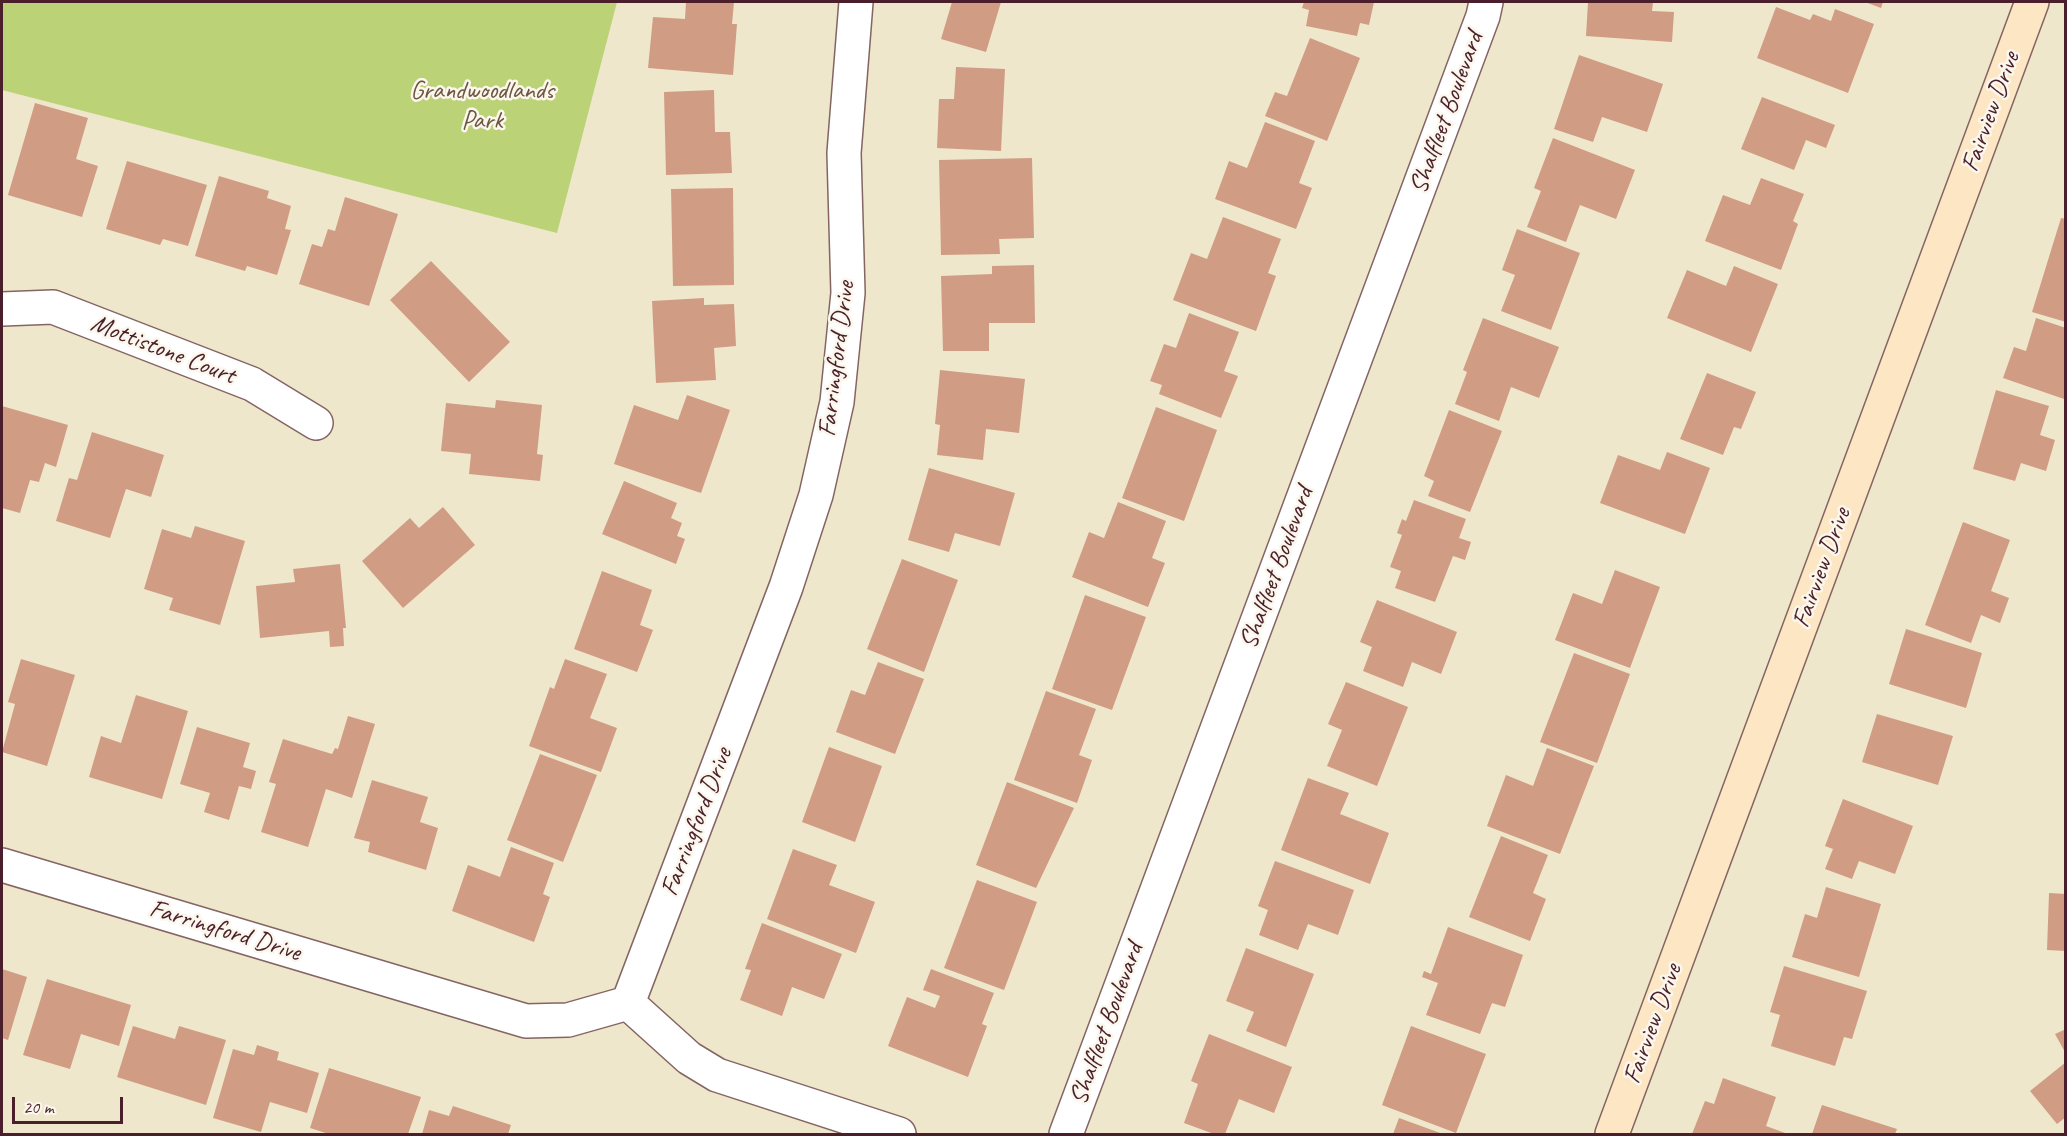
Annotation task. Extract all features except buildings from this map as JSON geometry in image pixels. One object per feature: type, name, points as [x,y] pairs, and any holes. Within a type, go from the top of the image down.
[{"type":"main road","name":"Fairview Drive","points":[[1612,1134],[2032,2]]},
{"type":"street","name":"Farringford Drive","points":[[2,865],[526,1021],[568,1020],[628,1003],[786,587],[816,495],[837,402],[848,293],[844,153],[856,2]]},
{"type":"street","name":"Shalfleet Boulevard","points":[[1066,1134],[1484,16],[1486,2]]},
{"type":"street","name":"Mottistone Court","points":[[2,309],[52,307],[252,384],[316,423]]},
{"type":"street","points":[[628,1003],[689,1058],[717,1075],[899,1134]]},
{"type":"green space","name":"Grandwoodlands Park","points":[[2,2],[617,2],[557,233],[2,90]]}]
